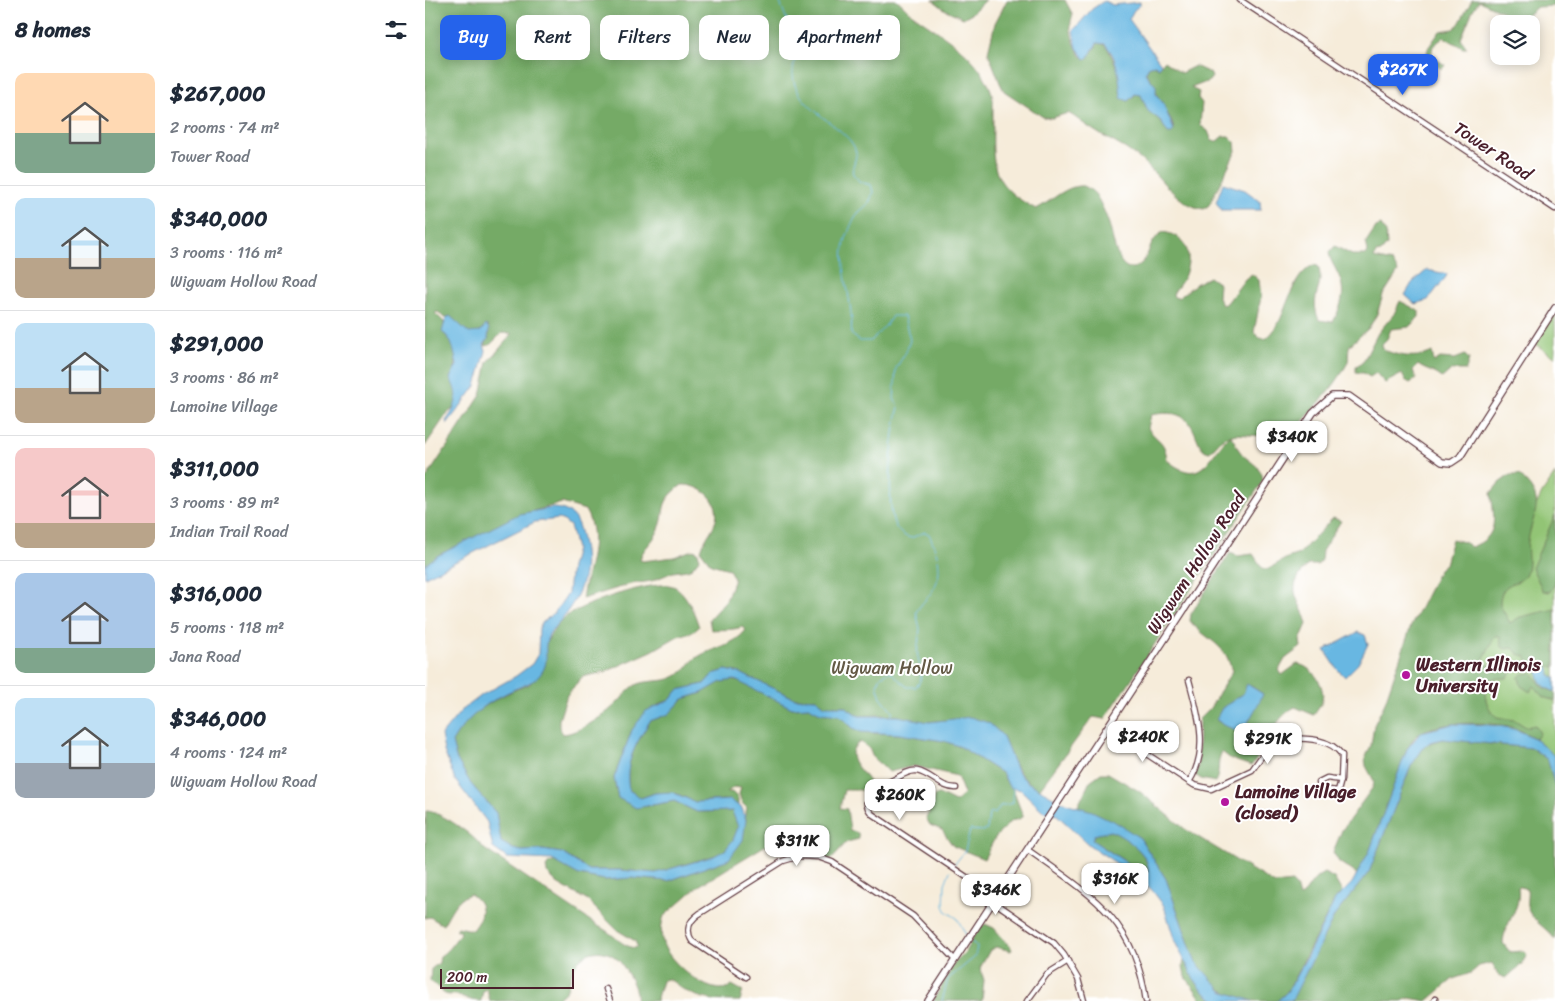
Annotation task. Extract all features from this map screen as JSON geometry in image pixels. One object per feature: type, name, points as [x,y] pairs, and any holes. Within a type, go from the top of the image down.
[{"type":"street","name":"Tower Road","points":[[1240,0],[1555,209]]},
{"type":"street","name":"Wigwam Hollow Road","points":[[928,1001],[1319,406],[1332,396],[1349,396],[1442,462],[1455,462],[1555,308]]},
{"type":"street","points":[[1189,680],[1201,724],[1199,762],[1189,782]]},
{"type":"street","points":[[1107,728],[1199,787],[1211,789],[1249,772],[1277,738],[1317,739],[1327,743],[1342,755],[1341,780],[1339,789],[1335,792],[1323,791],[1319,788],[1321,779],[1341,780]]},
{"type":"street","points":[[956,788],[942,786],[920,772],[913,771],[873,790],[867,804],[872,814],[968,878],[994,900],[1054,943],[1068,961],[1078,979],[1084,1001]]},
{"type":"street","points":[[1027,850],[1088,892],[1113,918],[1135,956],[1146,1001]]},
{"type":"street","points":[[746,977],[692,941],[688,932],[689,923],[699,914],[783,861],[800,856],[825,859],[857,878],[913,916],[955,959]]},
{"type":"street","points":[[1027,1001],[1047,974],[1068,961]]},
{"type":"street","points":[[606,989],[610,1001]]},
{"type":"green space","name":"Wigwam Hollow","points":[[425,0],[897,0],[958,46],[984,75],[993,97],[993,146],[996,170],[1001,181],[1009,190],[1020,200],[1036,209],[1071,188],[1084,186],[1089,189],[1096,195],[1103,209],[1117,254],[1125,266],[1131,268],[1142,263],[1154,240],[1163,232],[1178,238],[1186,248],[1188,262],[1184,277],[1173,294],[1174,297],[1178,298],[1197,283],[1209,277],[1219,284],[1218,297],[1222,305],[1227,303],[1245,279],[1252,274],[1259,280],[1261,297],[1254,332],[1260,338],[1265,339],[1273,332],[1278,323],[1297,281],[1313,265],[1318,266],[1320,273],[1315,304],[1319,320],[1333,322],[1341,303],[1343,291],[1329,253],[1335,246],[1352,255],[1366,255],[1368,251],[1366,242],[1376,227],[1381,225],[1386,233],[1387,245],[1381,252],[1376,253],[1374,258],[1392,262],[1398,272],[1383,295],[1377,314],[1369,328],[1350,345],[1348,362],[1341,374],[1290,438],[1236,434],[1223,438],[1210,452],[1200,444],[1188,421],[1180,416],[1168,413],[1151,415],[1148,428],[1162,444],[1167,460],[1178,468],[1194,471],[1201,468],[1226,439],[1231,436],[1242,454],[1260,470],[1263,481],[1105,719],[1093,717],[1039,790],[1019,772],[1002,736],[942,721],[920,722],[898,716],[859,716],[844,706],[825,706],[816,699],[794,698],[740,673],[726,670],[713,674],[704,684],[678,690],[670,700],[659,704],[632,730],[614,778],[618,798],[647,806],[674,801],[697,812],[732,811],[736,816],[736,834],[720,854],[656,873],[588,870],[562,853],[543,850],[522,851],[513,849],[501,842],[496,813],[471,784],[456,758],[452,742],[467,722],[485,706],[507,693],[530,684],[543,650],[556,627],[570,614],[598,601],[650,586],[673,586],[686,598],[699,627],[693,632],[678,636],[652,651],[605,672],[582,677],[567,695],[559,720],[559,727],[563,734],[584,727],[599,718],[636,685],[675,677],[702,654],[741,636],[746,630],[742,627],[711,630],[709,619],[726,600],[734,579],[729,569],[711,564],[701,551],[717,515],[713,501],[709,495],[696,487],[682,485],[665,503],[657,533],[640,560],[674,557],[692,550],[697,551],[700,558],[692,568],[673,572],[652,581],[631,584],[582,599],[593,543],[590,521],[585,510],[562,503],[519,515],[437,556],[425,565],[425,480],[481,395],[488,362],[512,334],[502,333],[490,345],[485,346],[488,338],[488,326],[478,333],[470,333],[450,316],[444,318],[438,312],[435,313],[444,322],[444,334],[451,342],[456,356],[455,367],[450,378],[456,386],[456,406],[447,414],[425,446]]},
{"type":"green space","points":[[933,0],[985,0],[972,13],[963,18],[944,9]]},
{"type":"green space","points":[[1007,0],[1065,0],[1073,15],[1071,20],[1072,36],[1082,57],[1092,52],[1098,43],[1106,45],[1119,71],[1121,95],[1128,101],[1136,94],[1142,95],[1146,108],[1160,120],[1168,133],[1174,130],[1173,125],[1146,73],[1149,66],[1154,65],[1159,68],[1164,61],[1181,73],[1195,66],[1210,73],[1212,77],[1209,81],[1191,88],[1199,92],[1198,98],[1202,103],[1200,125],[1208,131],[1212,141],[1217,141],[1223,136],[1229,136],[1235,142],[1236,151],[1209,205],[1204,209],[1194,207],[1185,202],[1136,156],[1095,132],[1068,113],[1052,118],[1043,117],[1004,91],[988,52],[995,23]]},
{"type":"green space","points":[[1472,0],[1555,0],[1555,6],[1537,7],[1527,15],[1504,15],[1503,12],[1479,1],[1473,10],[1461,39],[1467,48],[1463,48],[1444,37],[1433,46],[1431,56],[1445,65],[1442,69],[1426,58],[1428,48],[1440,31],[1453,29],[1459,24]]},
{"type":"green space","points":[[1400,301],[1419,311],[1419,317],[1409,327],[1391,329],[1387,339],[1382,344],[1383,349],[1395,354],[1408,356],[1421,356],[1432,352],[1434,362],[1440,358],[1455,359],[1465,355],[1469,359],[1466,370],[1451,370],[1442,378],[1418,365],[1413,370],[1416,379],[1410,383],[1405,380],[1402,374],[1385,383],[1376,373],[1370,377],[1356,372],[1356,366],[1363,362],[1378,333],[1394,314]]},
{"type":"green space","points":[[1555,308],[1555,357],[1533,343]]},
{"type":"green space","points":[[1555,474],[1555,757],[1536,739],[1430,729],[1542,493]]},
{"type":"green space","points":[[1510,475],[1519,475],[1528,484],[1536,499],[1536,506],[1528,541],[1527,571],[1522,579],[1506,587],[1501,597],[1500,605],[1510,623],[1520,617],[1555,609],[1555,667],[1529,663],[1525,656],[1518,654],[1513,648],[1505,649],[1501,646],[1500,636],[1495,636],[1482,662],[1485,665],[1496,664],[1512,672],[1507,678],[1491,679],[1485,693],[1487,704],[1497,717],[1515,720],[1526,727],[1535,725],[1540,733],[1536,739],[1508,726],[1474,723],[1435,727],[1416,736],[1407,749],[1370,850],[1357,874],[1339,862],[1333,852],[1342,830],[1373,787],[1374,781],[1366,766],[1365,759],[1371,745],[1374,725],[1384,705],[1411,626],[1440,568],[1445,564],[1452,539],[1464,542],[1471,547],[1487,538],[1491,532],[1494,518],[1491,493],[1499,483]]},
{"type":"green space","points":[[1555,515],[1555,584],[1550,592],[1543,591],[1532,568]]},
{"type":"green space","points":[[1333,518],[1341,521],[1322,551],[1321,562],[1317,565],[1308,565],[1296,581],[1296,594],[1307,624],[1300,640],[1301,647],[1285,659],[1279,670],[1282,675],[1297,664],[1313,672],[1322,689],[1321,705],[1314,715],[1295,707],[1287,712],[1275,726],[1257,759],[1251,766],[1231,759],[1222,752],[1215,782],[1201,779],[1194,774],[1198,767],[1199,719],[1210,708],[1232,671],[1227,657],[1222,650],[1190,621],[1191,614],[1230,553],[1238,556],[1253,554],[1263,569],[1268,569],[1287,558],[1299,554]],"holes":[[[1251,686],[1263,694],[1241,732],[1217,721],[1222,708],[1243,694]]]},
{"type":"green space","points":[[1532,673],[1543,687],[1555,692],[1555,701],[1544,697],[1534,686],[1530,692],[1521,686],[1519,677],[1522,674]]},
{"type":"green space","points":[[729,680],[741,682],[792,708],[809,707],[820,713],[839,715],[853,728],[870,733],[899,734],[944,741],[961,747],[1003,774],[1006,782],[1012,787],[1023,816],[1011,821],[995,838],[984,859],[953,846],[942,830],[930,825],[926,818],[934,796],[939,794],[955,802],[964,794],[957,776],[914,766],[889,772],[873,758],[869,748],[860,742],[854,748],[852,753],[853,759],[872,788],[866,792],[844,790],[840,808],[847,809],[850,830],[858,833],[859,839],[847,842],[829,861],[794,851],[787,837],[776,839],[697,887],[664,916],[661,930],[662,940],[665,949],[673,959],[688,974],[706,985],[724,989],[732,985],[743,991],[740,1001],[699,997],[666,979],[662,981],[656,1001],[636,1001],[633,983],[623,966],[614,957],[603,952],[591,952],[580,959],[573,970],[566,991],[555,1001],[490,1001],[487,989],[483,991],[481,1001],[473,1000],[457,995],[445,994],[430,981],[431,969],[439,963],[440,956],[457,938],[461,931],[456,930],[458,927],[472,930],[479,920],[481,906],[470,894],[457,903],[443,925],[430,917],[425,918],[426,811],[440,815],[457,825],[473,837],[483,848],[621,942],[635,948],[637,946],[635,941],[617,930],[588,901],[557,883],[547,873],[546,867],[549,863],[557,861],[579,875],[605,880],[631,878],[668,881],[729,859],[746,820],[747,808],[742,803],[739,794],[741,788],[734,787],[727,792],[732,792],[738,798],[738,805],[724,800],[695,802],[675,793],[655,793],[641,798],[629,790],[628,771],[632,754],[650,721],[669,714],[683,699],[702,693],[718,683]]},
{"type":"green space","points":[[1443,739],[1532,748],[1548,760],[1555,787],[1555,940],[1535,920],[1529,911],[1527,889],[1518,887],[1519,895],[1506,929],[1503,943],[1510,952],[1524,951],[1527,955],[1521,965],[1506,978],[1498,975],[1492,963],[1479,966],[1471,973],[1453,979],[1427,1001],[1409,998],[1402,1001],[1291,1001],[1335,915],[1369,872],[1411,766],[1424,747]]},
{"type":"green space","points":[[1101,773],[1108,773],[1139,791],[1185,829],[1275,884],[1292,882],[1296,886],[1299,897],[1305,893],[1315,879],[1324,873],[1334,878],[1342,892],[1335,900],[1287,992],[1277,1001],[1253,1001],[1233,996],[1217,987],[1195,961],[1166,879],[1140,838],[1077,808],[1090,781]]},
{"type":"green space","points":[[1108,831],[1114,832],[1135,846],[1145,859],[1148,873],[1145,874],[1092,840],[1094,835]]},
{"type":"green space","points":[[985,924],[994,928],[1012,949],[1011,951],[996,947],[990,950],[980,968],[984,980],[982,1001],[933,1001],[953,965],[965,952],[977,930]]},
{"type":"green space","points":[[1184,960],[1201,988],[1210,998],[1216,1001],[1202,1001],[1186,977],[1183,966]]},
{"type":"water","points":[[1104,1],[1113,5],[1140,2],[1140,5],[1134,10],[1129,19],[1161,64],[1159,68],[1155,65],[1149,66],[1145,73],[1156,86],[1156,94],[1163,103],[1174,130],[1172,133],[1168,133],[1160,120],[1148,111],[1141,95],[1135,94],[1128,101],[1121,98],[1116,63],[1105,44],[1097,43],[1088,58],[1085,59],[1077,48],[1073,31],[1092,9]]},
{"type":"water","points":[[1223,183],[1245,190],[1260,201],[1261,210],[1221,210],[1216,202]]},
{"type":"water","points":[[1427,270],[1447,274],[1428,300],[1415,304],[1405,295],[1412,283]]},
{"type":"water","points":[[450,316],[469,333],[480,332],[486,325],[489,329],[488,339],[484,345],[486,351],[476,386],[447,424],[446,421],[453,410],[456,400],[455,390],[450,378],[457,365],[451,342],[442,332],[446,318]]},
{"type":"water","points":[[557,508],[570,514],[576,521],[580,531],[585,565],[584,575],[577,595],[562,619],[551,631],[546,642],[546,661],[543,671],[531,682],[506,693],[479,710],[464,725],[452,742],[456,758],[471,784],[496,813],[501,842],[513,849],[522,851],[543,850],[562,853],[588,870],[656,873],[714,856],[725,850],[733,840],[738,827],[732,811],[697,812],[674,801],[636,808],[618,798],[614,778],[632,730],[646,711],[670,700],[678,690],[704,684],[713,674],[726,670],[740,673],[794,698],[816,699],[825,706],[844,706],[859,716],[898,716],[929,722],[970,717],[989,723],[1002,735],[1017,771],[1027,782],[1062,802],[1092,811],[1117,823],[1140,838],[1166,879],[1195,961],[1222,991],[1253,1001],[1216,1001],[1203,991],[1194,979],[1175,942],[1164,906],[1152,890],[1137,877],[1089,845],[1057,815],[1044,812],[1021,790],[1009,787],[1003,774],[961,747],[944,741],[899,734],[861,732],[853,728],[839,715],[820,713],[809,707],[792,708],[735,680],[721,682],[702,693],[683,699],[669,714],[650,721],[632,754],[628,771],[629,790],[641,798],[655,793],[672,792],[695,802],[730,800],[742,808],[746,820],[743,840],[729,859],[668,881],[631,878],[605,880],[579,875],[552,860],[507,858],[493,848],[487,822],[455,780],[444,751],[441,735],[461,711],[482,695],[516,676],[532,664],[538,654],[539,628],[555,612],[568,593],[571,567],[576,549],[570,526],[559,519],[535,522],[425,577],[425,565],[437,556],[519,514]],"holes":[[[1111,831],[1142,853],[1148,866],[1148,873],[1144,874],[1092,840],[1094,835]]]},
{"type":"water","points":[[1358,632],[1365,635],[1368,644],[1358,664],[1345,677],[1325,650]]},
{"type":"water","points":[[1544,665],[1549,669],[1550,675],[1555,678],[1555,692],[1541,683],[1538,673],[1539,668]]},
{"type":"water","points":[[1247,684],[1263,694],[1241,732],[1223,725],[1216,719],[1222,708],[1243,694]]},
{"type":"water","points":[[1453,724],[1508,728],[1532,737],[1555,757],[1555,787],[1548,760],[1532,748],[1443,739],[1430,742],[1424,747],[1411,766],[1369,872],[1335,915],[1292,1000],[1277,1001],[1287,992],[1335,900],[1352,883],[1370,850],[1407,749],[1421,732]]},
{"type":"waterway","points":[[779,0],[787,20],[799,36],[793,71],[795,85],[800,95],[808,104],[846,136],[852,144],[856,152],[853,174],[860,182],[871,185],[873,192],[869,202],[854,218],[844,249],[845,273],[852,322],[851,334],[860,341],[871,341],[892,316],[904,316],[910,340],[906,352],[896,368],[894,399],[899,407],[894,432],[890,499],[894,523],[899,531],[911,538],[925,532],[929,534],[937,556],[939,571],[935,586],[916,612],[920,629],[917,652],[921,672],[920,681],[916,687],[907,687],[890,671],[881,676],[877,685],[881,697],[893,712],[891,716]]},
{"type":"waterway","points":[[954,865],[965,851],[970,830],[984,831],[987,829],[989,814],[992,812],[995,814],[1000,806],[1013,803],[1013,786]]},
{"type":"waterway","points":[[950,871],[945,884],[944,906],[947,912],[957,918],[966,935]]},
{"type":"waterway","points":[[942,1001],[948,979],[975,957],[977,947],[971,941]]},
{"type":"place","name":"Western Illinois University","points":[[1406,675]]},
{"type":"place","name":"Lamoine Village (closed)","points":[[1225,802]]}]
